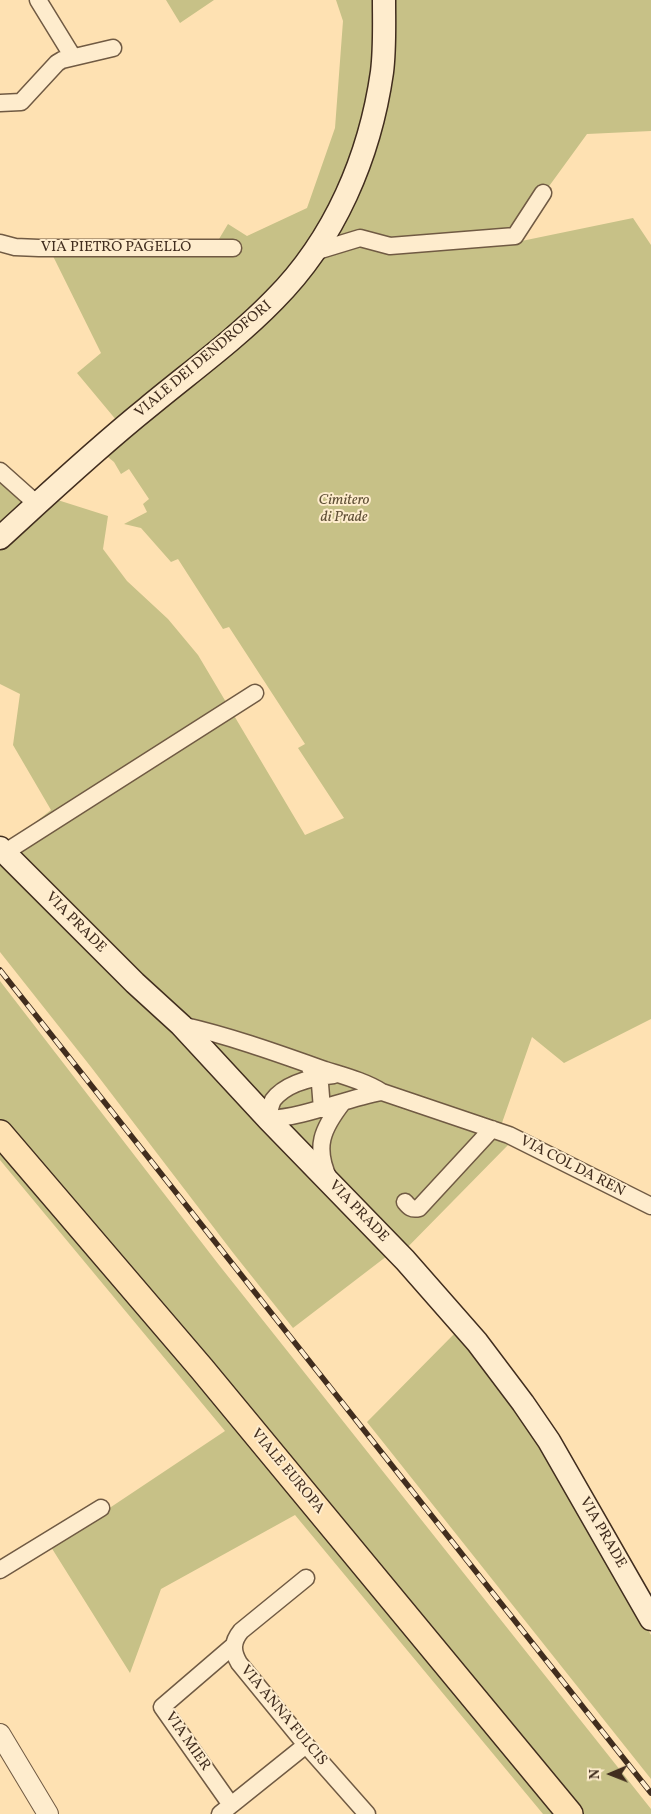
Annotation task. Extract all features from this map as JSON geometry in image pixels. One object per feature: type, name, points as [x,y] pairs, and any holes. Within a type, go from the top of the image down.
[{"type":"main road","name":"VIALE DEI DENDROFORI","points":[[0,538],[114,434],[253,321],[275,299],[314,252],[346,196],[358,170],[368,140],[382,71],[384,0]]},
{"type":"main road","name":"VIA PRADE","points":[[2,850],[135,983],[181,1025],[268,1119],[405,1260],[477,1342],[518,1395],[549,1441],[651,1620]]},
{"type":"main road","name":"VIALE EUROPA","points":[[0,1133],[202,1368],[570,1814]]},
{"type":"street","points":[[38,0],[73,57]]},
{"type":"street","points":[[0,103],[21,102],[57,64],[73,57],[113,48]]},
{"type":"street","points":[[314,252],[360,238],[390,246],[515,236],[543,193]]},
{"type":"street","name":"VIA PIETRO PAGELLO","points":[[0,243],[39,248],[233,248]]},
{"type":"street","points":[[0,471],[37,504]]},
{"type":"street","name":"VIA PRADE","points":[[2,850],[255,693]]},
{"type":"street","name":"VIA COL DA REN","points":[[181,1025],[216,1033],[370,1084],[382,1092],[509,1135],[651,1206]]},
{"type":"street","points":[[305,1063],[320,1084],[322,1108]]},
{"type":"street","name":"VIA COL DA REN","points":[[338,1074],[316,1076],[292,1086],[278,1096],[270,1107],[268,1119],[290,1117],[359,1096],[382,1092]]},
{"type":"street","points":[[331,1184],[323,1166],[322,1139],[330,1120],[343,1102]]},
{"type":"street","points":[[405,1202],[410,1208],[419,1208],[492,1129]]},
{"type":"street","points":[[0,1570],[101,1508]]},
{"type":"street","points":[[233,1646],[235,1638],[241,1631],[306,1578]]},
{"type":"street","name":"VIA ANNA FULCIS","points":[[233,1646],[234,1655],[239,1663],[306,1745],[367,1814]]},
{"type":"street","name":"VIA MIER","points":[[233,1646],[162,1707],[226,1810],[306,1745]]},
{"type":"street","points":[[0,1734],[48,1814]]},
{"type":"green space","points":[[166,0],[214,0],[180,23]]},
{"type":"green space","name":"Cimitero di Prade","points":[[336,0],[651,0],[651,131],[587,134],[507,244],[633,218],[651,245],[651,1019],[564,1063],[532,1037],[496,1140],[510,1143],[394,1261],[387,1256],[293,1328],[0,952],[0,850],[51,810],[13,745],[20,694],[0,684],[0,546],[45,496],[108,516],[103,549],[127,581],[168,619],[198,655],[305,835],[344,818],[298,748],[305,744],[229,627],[223,629],[178,559],[171,562],[141,528],[124,524],[147,512],[143,504],[149,499],[129,469],[121,474],[114,462],[103,453],[127,433],[77,373],[101,353],[51,252],[210,254],[228,224],[247,236],[307,208],[335,128],[343,21]]},
{"type":"green space","points":[[0,475],[28,498],[0,524]]},
{"type":"green space","points":[[0,981],[219,1265],[651,1809],[651,1814],[543,1814],[295,1515],[161,1589],[130,1673],[51,1547],[225,1431],[0,1160]]},
{"type":"green space","points":[[458,1330],[528,1427],[651,1635],[651,1779],[367,1422]]},
{"type":"railway","points":[[0,970],[651,1793]]}]
